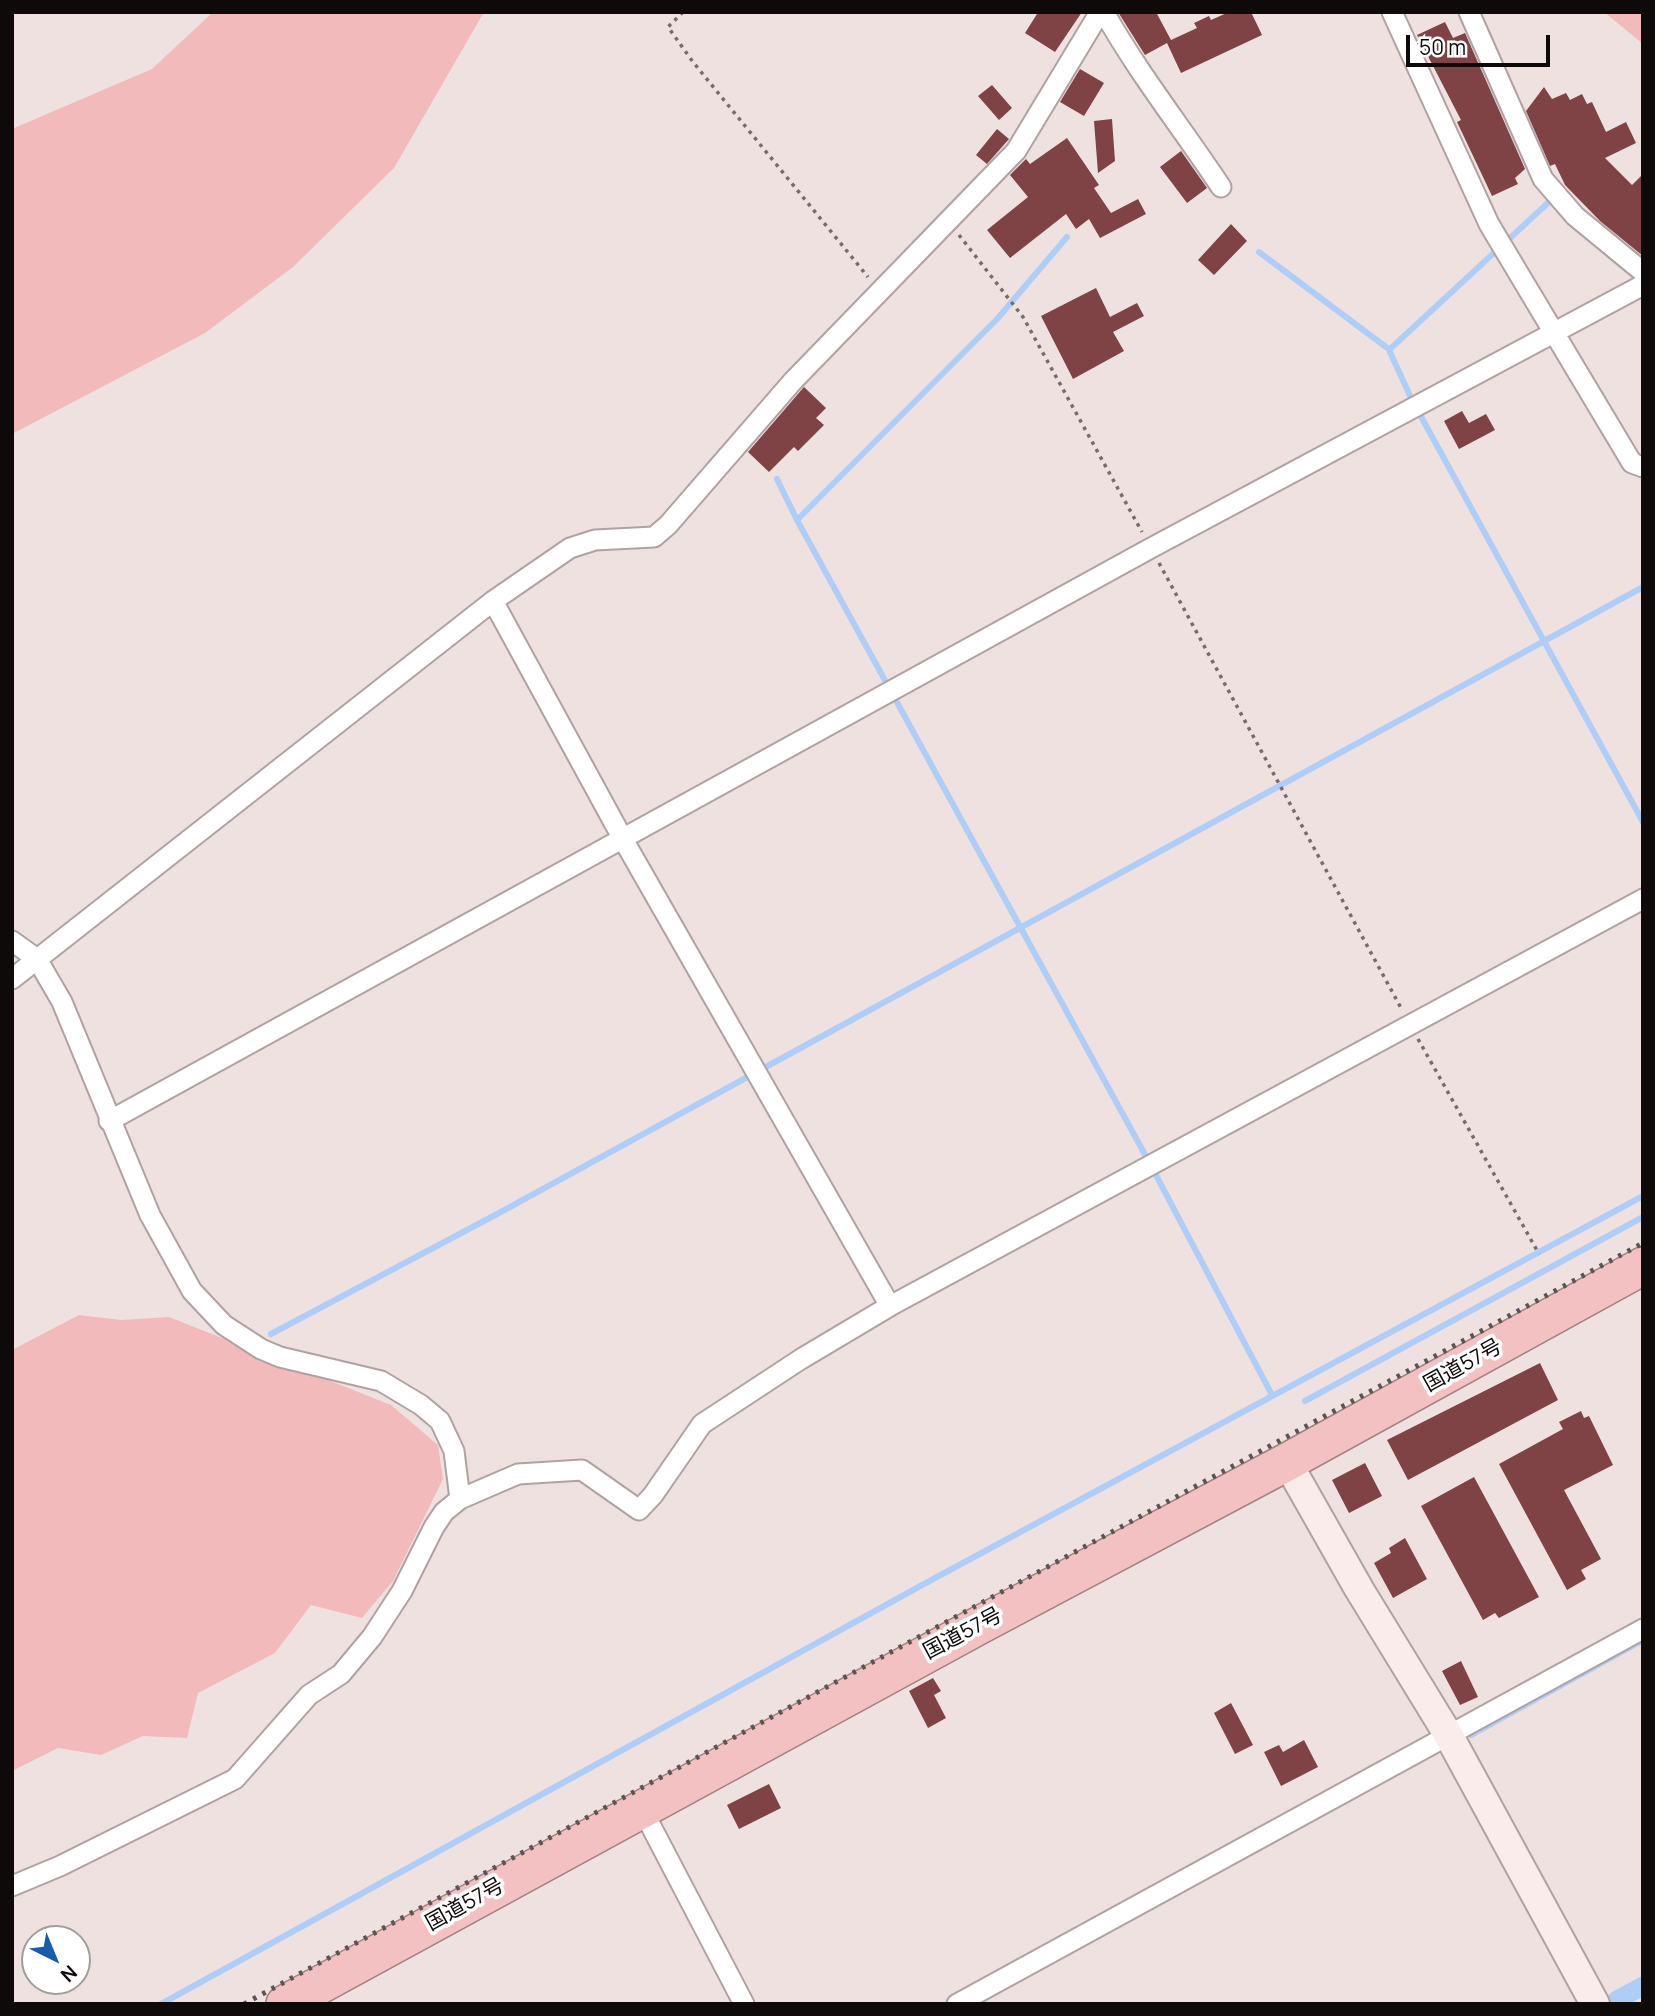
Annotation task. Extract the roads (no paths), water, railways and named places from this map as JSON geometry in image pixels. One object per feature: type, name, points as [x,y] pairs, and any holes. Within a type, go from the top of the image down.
[{"type":"highway","name":"国道57号","points":[[285,2004],[978,1626],[1287,1462],[1643,1266]]},
{"type":"street","points":[[12,979],[493,601],[570,548],[595,540],[654,537],[668,525],[793,381],[1016,151],[1102,12],[1220,187]]},
{"type":"street","points":[[1392,12],[1489,224],[1632,463],[1643,467]]},
{"type":"street","points":[[1469,12],[1543,178],[1576,216],[1643,272]]},
{"type":"street","points":[[109,1121],[624,841],[1151,548],[1643,285]]},
{"type":"street","points":[[493,601],[624,841],[890,1306]]},
{"type":"street","points":[[12,1886],[60,1866],[234,1779],[309,1695],[341,1674],[372,1637],[402,1591],[434,1527],[444,1512],[460,1499],[518,1474],[582,1471],[639,1510],[653,1495],[702,1424],[801,1359],[890,1306],[1643,899]]},
{"type":"street","points":[[12,941],[37,959],[62,1002],[150,1215],[192,1291],[224,1325],[261,1349],[280,1357],[381,1381],[421,1405],[440,1421],[454,1451],[460,1499]]},
{"type":"street","points":[[1287,1462],[1359,1589],[1450,1736],[1595,2004]]},
{"type":"street","points":[[957,2004],[1643,1629]]},
{"type":"street","points":[[642,1809],[744,2004]]},
{"type":"waterway","points":[[1550,201],[1389,350],[1412,400],[1643,822]]},
{"type":"waterway","points":[[1067,237],[998,318],[797,520],[1148,1160],[1272,1395]]},
{"type":"waterway","points":[[1259,252],[1386,347]]},
{"type":"waterway","points":[[777,479],[797,520]]},
{"type":"waterway","points":[[271,1334],[499,1213],[1643,587]]},
{"type":"waterway","points":[[161,2004],[924,1584],[1643,1196]]},
{"type":"waterway","points":[[1305,1401],[1643,1217]]},
{"type":"waterway","points":[[1471,1735],[1643,1640]]},
{"type":"waterway","points":[[1617,2000],[1643,1986]]},
{"type":"railway","points":[[244,2004],[1643,1243]]}]
